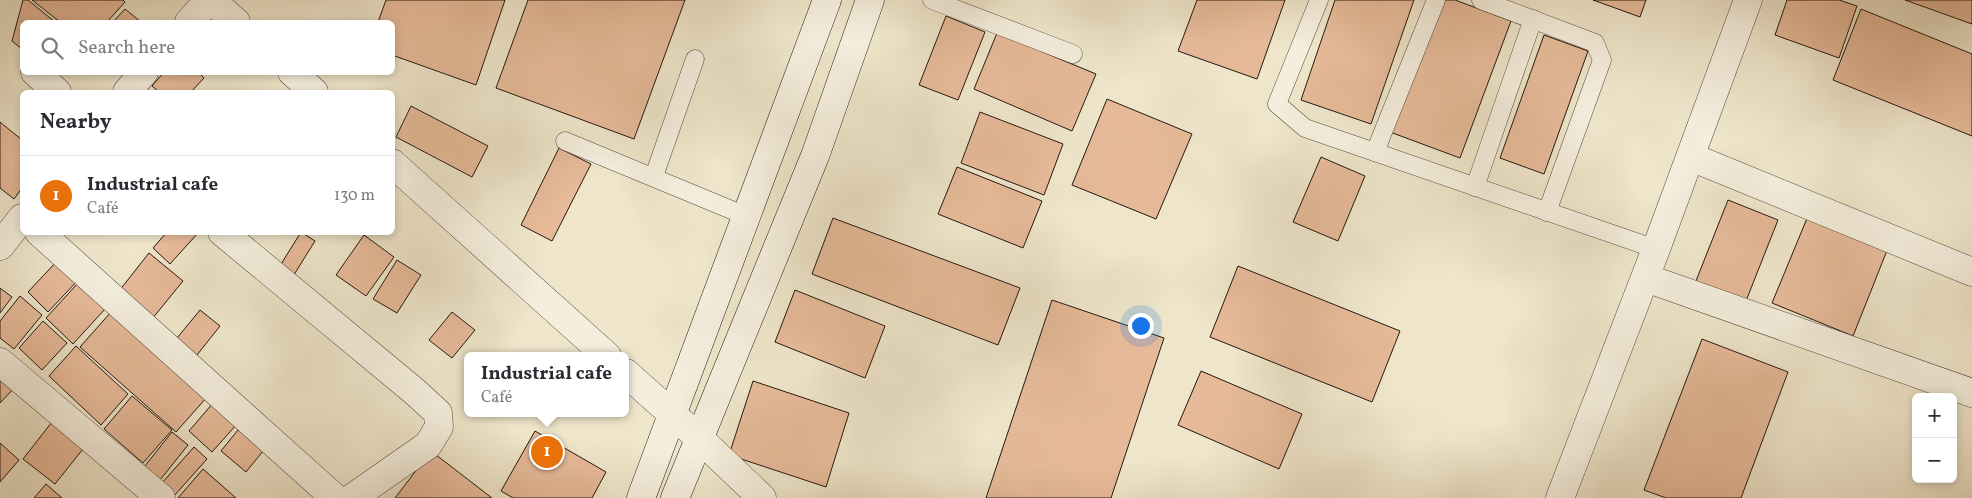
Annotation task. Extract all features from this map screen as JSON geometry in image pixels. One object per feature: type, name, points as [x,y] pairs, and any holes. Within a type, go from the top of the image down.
[{"type":"street","points":[[191,20],[210,0],[234,20]]},
{"type":"street","points":[[641,498],[827,0]]},
{"type":"street","points":[[675,498],[815,156],[870,0]]},
{"type":"street","points":[[1560,498],[1646,278],[1748,0]]},
{"type":"street","points":[[38,75],[55,90]]},
{"type":"street","points":[[129,90],[141,75]]},
{"type":"street","points":[[295,75],[312,90]]},
{"type":"street","points":[[1691,156],[1972,272]]},
{"type":"street","points":[[395,166],[603,352]]},
{"type":"street","points":[[762,174],[801,190]]},
{"type":"street","points":[[0,246],[20,221]]},
{"type":"street","points":[[42,235],[335,498]]},
{"type":"street","points":[[226,235],[438,413],[440,427],[428,445],[352,498]]},
{"type":"street","points":[[1646,278],[1972,393]]},
{"type":"street","points":[[0,362],[161,498]]},
{"type":"street","points":[[629,376],[699,438],[762,498]]},
{"type":"lane","points":[[932,0],[1073,54]]},
{"type":"lane","points":[[1319,0],[1277,104],[1305,128],[1656,249]]},
{"type":"lane","points":[[1375,152],[1436,0]]},
{"type":"lane","points":[[1481,0],[1595,43],[1602,60],[1547,212]]},
{"type":"lane","points":[[1475,187],[1533,19]]},
{"type":"lane","points":[[654,176],[696,59]]},
{"type":"lane","points":[[565,141],[654,176],[746,216]]},
{"type":"building","points":[[23,0],[28,0],[53,20],[20,20],[20,47],[12,41]]},
{"type":"building","points":[[32,0],[123,0],[125,2],[109,20],[57,20]]},
{"type":"building","points":[[386,0],[505,0],[476,85],[395,56],[395,20],[379,20]]},
{"type":"building","points":[[528,0],[685,0],[634,139],[496,88]]},
{"type":"building","points":[[1197,0],[1285,0],[1257,79],[1178,51]]},
{"type":"building","points":[[1335,0],[1414,0],[1371,124],[1301,100]]},
{"type":"building","points":[[1439,0],[1455,0],[1511,21],[1460,158],[1390,132]]},
{"type":"building","points":[[1593,0],[1646,0],[1640,17]]},
{"type":"building","points":[[1787,0],[1839,0],[1857,6],[1839,58],[1775,35]]},
{"type":"building","points":[[1905,0],[1972,0],[1972,24]]},
{"type":"building","points":[[125,9],[139,20],[115,20]]},
{"type":"building","points":[[1861,9],[1972,54],[1972,136],[1833,80]]},
{"type":"building","points":[[946,16],[985,32],[958,100],[919,85]]},
{"type":"building","points":[[997,33],[1096,74],[1072,131],[974,89]]},
{"type":"building","points":[[1544,35],[1588,51],[1544,174],[1500,158]]},
{"type":"building","points":[[161,75],[201,75],[204,78],[193,90],[157,90],[152,86]]},
{"type":"building","points":[[1107,99],[1192,134],[1156,219],[1072,185]]},
{"type":"building","points":[[411,106],[488,146],[472,177],[396,137]]},
{"type":"building","points":[[980,112],[1063,144],[1044,195],[961,163]]},
{"type":"building","points":[[0,122],[20,138],[20,191],[14,199],[0,188]]},
{"type":"building","points":[[559,148],[591,164],[552,241],[521,225]]},
{"type":"building","points":[[1321,157],[1365,176],[1338,241],[1293,222]]},
{"type":"building","points":[[957,167],[1042,201],[1023,248],[938,214]]},
{"type":"building","points":[[1728,200],[1778,220],[1744,306],[1694,286]]},
{"type":"building","points":[[1808,216],[1888,248],[1853,336],[1772,303]]},
{"type":"building","points":[[833,218],[1020,288],[998,345],[812,274]]},
{"type":"building","points":[[164,235],[196,235],[170,264],[153,248]]},
{"type":"building","points":[[299,235],[306,235],[315,241],[292,278],[278,269]]},
{"type":"building","points":[[364,235],[394,257],[366,296],[336,275]]},
{"type":"building","points":[[149,253],[183,281],[152,319],[119,291]]},
{"type":"building","points":[[397,260],[421,275],[397,313],[373,299]]},
{"type":"building","points":[[57,261],[78,280],[48,312],[28,292]]},
{"type":"building","points":[[1238,266],[1400,331],[1372,402],[1210,337]]},
{"type":"building","points":[[78,283],[106,308],[73,344],[46,318]]},
{"type":"building","points":[[0,288],[12,297],[0,313]]},
{"type":"building","points":[[795,290],[885,326],[865,378],[775,342]]},
{"type":"building","points":[[20,296],[42,315],[14,349],[0,338],[0,321]]},
{"type":"building","points":[[1052,300],[1164,338],[1111,498],[986,498]]},
{"type":"building","points":[[200,310],[220,326],[193,360],[173,343]]},
{"type":"building","points":[[111,312],[207,397],[176,432],[80,347]]},
{"type":"building","points":[[452,312],[475,330],[452,358],[429,340]]},
{"type":"building","points":[[43,321],[67,343],[42,370],[19,348]]},
{"type":"building","points":[[1702,339],[1788,372],[1741,498],[1666,498],[1644,490]]},
{"type":"building","points":[[76,346],[128,394],[101,425],[49,376]]},
{"type":"building","points":[[1201,371],[1302,414],[1279,469],[1178,425]]},
{"type":"building","points":[[6,375],[17,385],[0,403],[0,381]]},
{"type":"building","points":[[753,381],[849,413],[826,487],[729,455]]},
{"type":"building","points":[[132,396],[172,430],[143,463],[104,429]]},
{"type":"building","points":[[213,403],[237,424],[212,452],[189,431]]},
{"type":"building","points":[[55,418],[87,444],[55,484],[23,459]]},
{"type":"building","points":[[242,425],[268,445],[246,472],[221,451]]},
{"type":"building","points":[[535,431],[606,472],[592,498],[513,498],[501,491]]},
{"type":"building","points":[[172,432],[188,445],[160,480],[144,467]]},
{"type":"building","points":[[0,443],[19,460],[0,482]]},
{"type":"building","points":[[194,447],[207,459],[174,496],[161,484]]},
{"type":"building","points":[[431,451],[492,498],[395,498]]},
{"type":"building","points":[[203,469],[236,498],[178,498]]},
{"type":"building","points":[[46,484],[62,498],[34,498]]},
{"type":"place","name":"Industrial cafe","points":[[547,452]]}]
